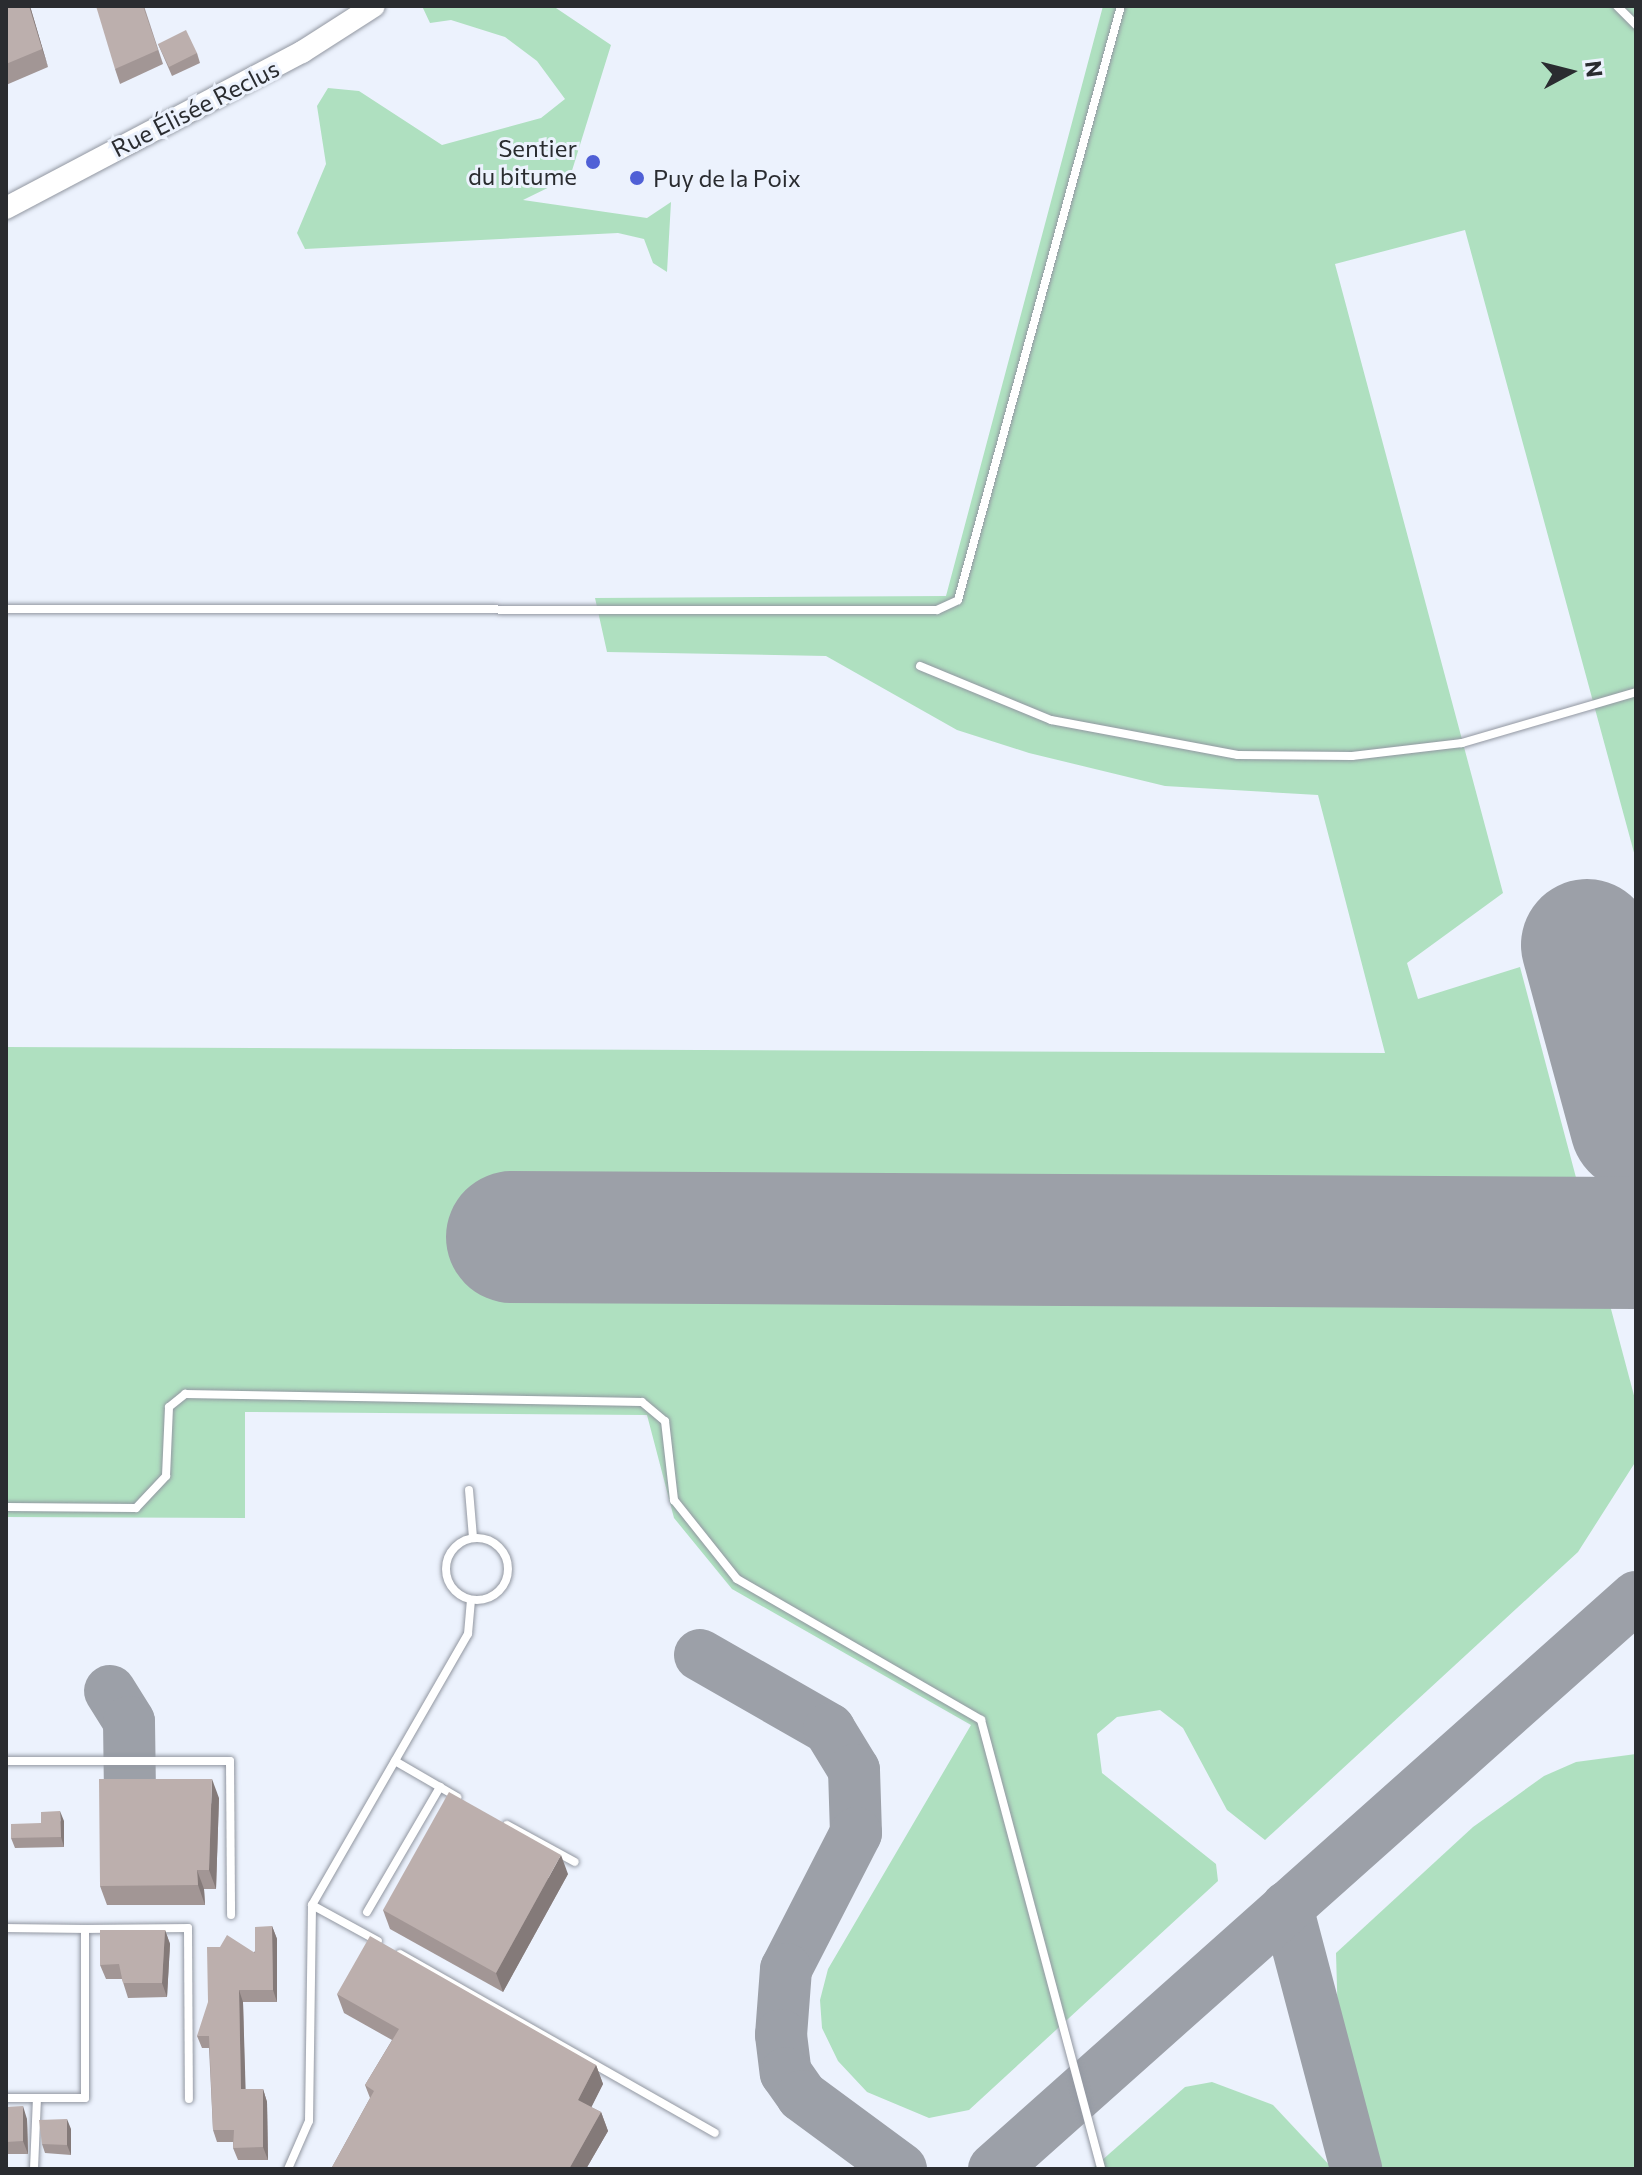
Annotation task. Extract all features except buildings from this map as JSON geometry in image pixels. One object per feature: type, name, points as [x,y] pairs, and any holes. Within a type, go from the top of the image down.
[{"type":"main road","name":"Rue Élisée Reclus","points":[[8,206],[302,52],[374,6]]},
{"type":"lane","points":[[6,609],[937,610],[958,600],[1121,6]]},
{"type":"lane","points":[[1617,6],[1636,25]]},
{"type":"lane","points":[[920,666],[1051,720],[1238,755],[1352,756],[1462,743],[1636,692]]},
{"type":"lane","points":[[6,1507],[136,1508],[166,1476],[169,1407],[185,1394],[642,1402],[665,1421],[674,1500],[737,1579],[981,1720],[1101,2169]]},
{"type":"lane","points":[[469,1490],[473,1538]]},
{"type":"lane","points":[[473,1538],[493,1542],[509,1568],[495,1595],[471,1600],[450,1586],[446,1566],[454,1547],[473,1538]]},
{"type":"lane","points":[[288,2169],[309,2121],[312,1905],[468,1634],[471,1600]]},
{"type":"lane","points":[[6,1761],[230,1761],[231,1915]]},
{"type":"lane","points":[[395,1761],[467,1802]]},
{"type":"lane","points":[[367,1912],[440,1787]]},
{"type":"lane","points":[[494,1817],[575,1862]]},
{"type":"lane","points":[[312,1905],[715,2133]]},
{"type":"lane","points":[[6,1928],[188,1928],[189,2099]]},
{"type":"lane","points":[[6,2098],[85,2098],[85,1929]]},
{"type":"lane","points":[[34,2169],[37,2098]]},
{"type":"green space","points":[[422,6],[553,6],[611,45],[570,177],[523,200],[647,218],[671,202],[667,272],[653,263],[644,239],[618,233],[305,249],[297,233],[326,164],[317,106],[328,88],[359,91],[442,145],[541,118],[565,99],[537,61],[505,37],[451,20],[430,23]]},
{"type":"green space","points":[[1103,6],[1636,6],[1636,860],[1465,230],[1335,264],[1503,893],[1407,963],[1418,999],[1520,967],[1636,1403],[1636,1461],[1578,1552],[1265,1840],[1227,1810],[1183,1728],[1160,1710],[1117,1717],[1097,1734],[1102,1773],[1216,1864],[1218,1881],[969,2110],[929,2118],[867,2092],[838,2061],[822,2028],[820,2000],[828,1969],[971,1725],[732,1589],[674,1518],[647,1415],[245,1412],[245,1518],[6,1517],[6,1047],[1385,1053],[1318,795],[1165,786],[1029,753],[957,730],[826,656],[607,652],[595,598],[946,596]]},
{"type":"green space","points":[[1636,1754],[1636,2169],[1377,2169],[1338,2022],[1336,1953],[1473,1827],[1544,1776],[1576,1762]]},
{"type":"green space","points":[[1212,2082],[1273,2105],[1333,2169],[1092,2169],[1185,2087]]},
{"type":"taxiway","points":[[994,2169],[1636,1597]]},
{"type":"taxiway","points":[[700,1655],[829,1729],[854,1770],[856,1833],[786,1969],[781,2035],[786,2073],[802,2096],[901,2169]]},
{"type":"taxiway","points":[[110,1691],[129,1722],[130,1798]]},
{"type":"taxiway","points":[[1287,1907],[1356,2169]]},
{"type":"runway","points":[[1587,945],[1636,1125]]},
{"type":"runway","points":[[512,1237],[1636,1243]]},
{"type":"place","name":"Sentier du bitume","points":[[593,162]]},
{"type":"place","name":"Puy de la Poix","points":[[637,178]]}]
